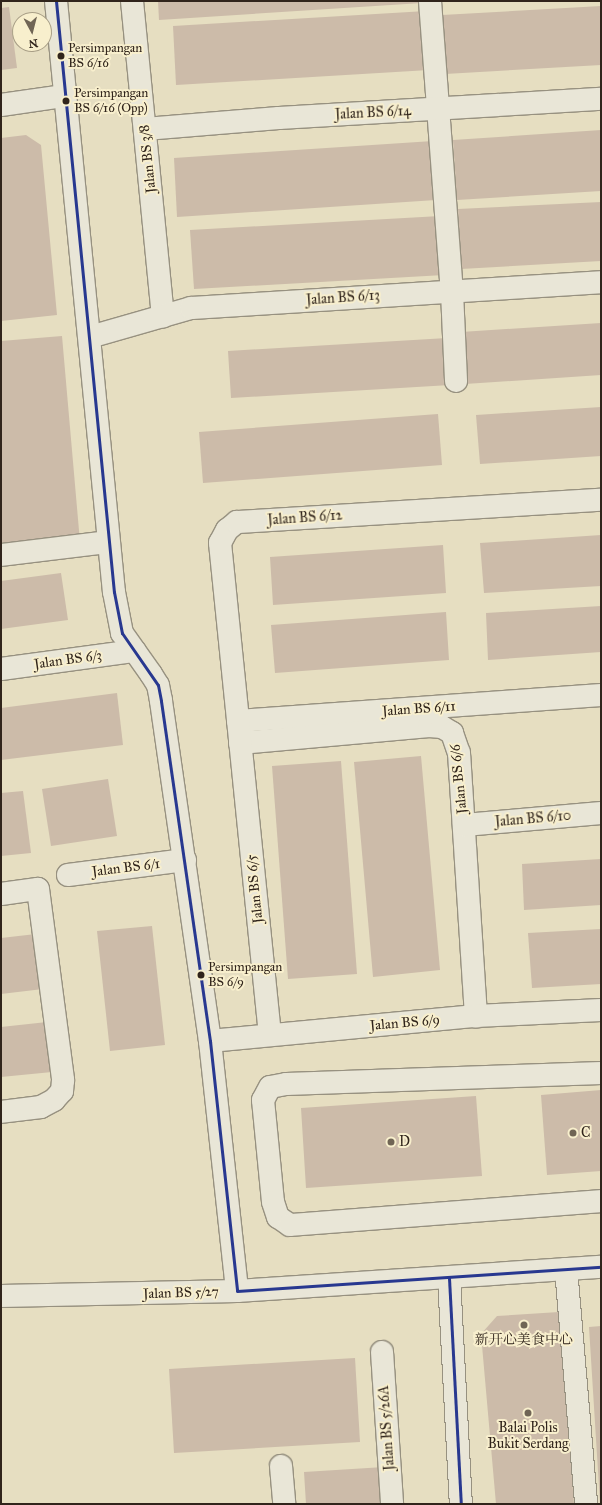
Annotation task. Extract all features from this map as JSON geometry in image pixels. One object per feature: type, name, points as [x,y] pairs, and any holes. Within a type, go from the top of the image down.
[{"type":"street","points":[[56,1],[64,96],[90,337],[108,542],[122,633],[158,685],[185,860],[210,1041],[237,1291]]},
{"type":"street","name":"Jalan BS 3/8","points":[[132,1],[163,316]]},
{"type":"street","points":[[430,1],[452,292],[456,381]]},
{"type":"street","points":[[1,105],[64,96]]},
{"type":"street","name":"Jalan BS 6/14","points":[[145,129],[601,99]]},
{"type":"street","name":"Jalan BS 6/13","points":[[90,337],[191,308],[601,282]]},
{"type":"street","name":"Jalan BS 6/12","points":[[240,743],[220,543],[227,530],[237,522],[601,500]]},
{"type":"street","points":[[1,554],[108,542]]},
{"type":"street","name":"Jalan BS 6/3","points":[[1,669],[135,651]]},
{"type":"street","name":"Jalan BS 6/11","points":[[238,721],[601,695]]},
{"type":"street","name":"Jalan BS 6/6","points":[[240,743],[430,726],[442,727],[452,733],[457,742],[464,825],[476,1016]]},
{"type":"street","name":"Jalan BS 6/5","points":[[240,743],[270,1034]]},
{"type":"street","name":"Jalan BS 6/10","points":[[464,825],[601,813]]},
{"type":"street","name":"Jalan BS 6/1","points":[[68,875],[185,860]]},
{"type":"street","points":[[1,894],[38,889],[63,1080],[62,1091],[54,1100],[41,1107],[1,1112]]},
{"type":"street","name":"Jalan BS 6/9","points":[[210,1041],[270,1034],[476,1016],[601,1010]]},
{"type":"street","points":[[601,1073],[286,1084],[270,1087],[263,1100],[273,1202],[278,1217],[290,1225],[601,1201]]},
{"type":"street","name":"Jalan BS 5/27","points":[[1,1296],[237,1291],[601,1267]]},
{"type":"street","points":[[566,1269],[586,1504]]},
{"type":"street","points":[[449,1278],[461,1504]]},
{"type":"street","name":"Jalan BS 5/26A","points":[[382,1352],[392,1504]]},
{"type":"street","points":[[281,1466],[284,1504]]},
{"type":"building","points":[[158,1],[422,1],[422,3],[159,20]]},
{"type":"building","points":[[601,6],[601,65],[445,74],[442,15]]},
{"type":"building","points":[[9,7],[12,30],[12,52],[15,52],[17,68],[1,70],[1,8]]},
{"type":"building","points":[[426,11],[429,70],[176,85],[173,26]]},
{"type":"building","points":[[601,130],[601,191],[457,200],[453,140]]},
{"type":"building","points":[[26,135],[41,145],[57,315],[1,321],[1,138]]},
{"type":"building","points":[[433,141],[436,200],[177,217],[174,158]]},
{"type":"building","points":[[601,202],[601,261],[461,269],[458,209]]},
{"type":"building","points":[[440,216],[444,275],[194,289],[190,230]]},
{"type":"building","points":[[601,323],[601,375],[465,384],[461,332]]},
{"type":"building","points":[[62,336],[80,542],[1,549],[1,341]]},
{"type":"building","points":[[447,338],[450,385],[231,398],[228,351]]},
{"type":"building","points":[[601,407],[601,456],[480,464],[476,415]]},
{"type":"building","points":[[438,414],[442,465],[203,483],[199,432]]},
{"type":"building","points":[[601,535],[601,586],[484,593],[480,543]]},
{"type":"building","points":[[443,545],[446,593],[273,605],[270,557]]},
{"type":"building","points":[[61,573],[68,620],[1,629],[1,581]]},
{"type":"building","points":[[601,606],[601,652],[488,660],[486,613]]},
{"type":"building","points":[[446,612],[449,660],[275,673],[271,625]]},
{"type":"building","points":[[117,693],[123,745],[1,760],[1,708]]},
{"type":"building","points":[[421,756],[440,970],[373,977],[354,762]]},
{"type":"building","points":[[341,761],[357,974],[288,979],[272,766]]},
{"type":"building","points":[[108,779],[117,836],[51,846],[42,789]]},
{"type":"building","points":[[23,791],[31,853],[1,856],[1,793]]},
{"type":"building","points":[[601,859],[601,905],[524,910],[522,864]]},
{"type":"building","points":[[152,926],[165,1045],[110,1051],[97,931]]},
{"type":"building","points":[[601,929],[601,984],[532,988],[528,933]]},
{"type":"building","points":[[36,934],[43,989],[1,994],[1,938]]},
{"type":"building","points":[[47,1022],[52,1072],[1,1077],[1,1027]]},
{"type":"building","name":"C","points":[[601,1090],[601,1171],[547,1175],[541,1095]]},
{"type":"building","name":"D","points":[[476,1096],[482,1176],[306,1188],[301,1108]]},
{"type":"building","points":[[559,1312],[574,1504],[496,1504],[481,1334],[497,1316]]},
{"type":"building","points":[[601,1326],[601,1503],[600,1503],[589,1327]]},
{"type":"building","points":[[355,1358],[360,1442],[174,1453],[169,1369]]},
{"type":"building","points":[[384,1467],[386,1504],[306,1504],[304,1472]]},
{"type":"transit line","points":[[56,1],[114,592],[122,633],[158,685],[161,701],[210,1041],[237,1291],[601,1267]]},
{"type":"transit line","points":[[449,1278],[461,1504]]},
{"type":"place","name":"Persimpangan BS 6/16","points":[[61,56]]},
{"type":"place","name":"Persimpangan BS 6/16 (Opp)","points":[[66,101]]},
{"type":"place","name":"Persimpangan BS 6/9","points":[[201,975]]},
{"type":"place","name":"C","points":[[573,1133]]},
{"type":"place","name":"D","points":[[391,1142]]},
{"type":"place","name":"新开心美食中心","points":[[524,1325]]},
{"type":"place","name":"Balai Polis Bukit Serdang","points":[[528,1413]]}]
